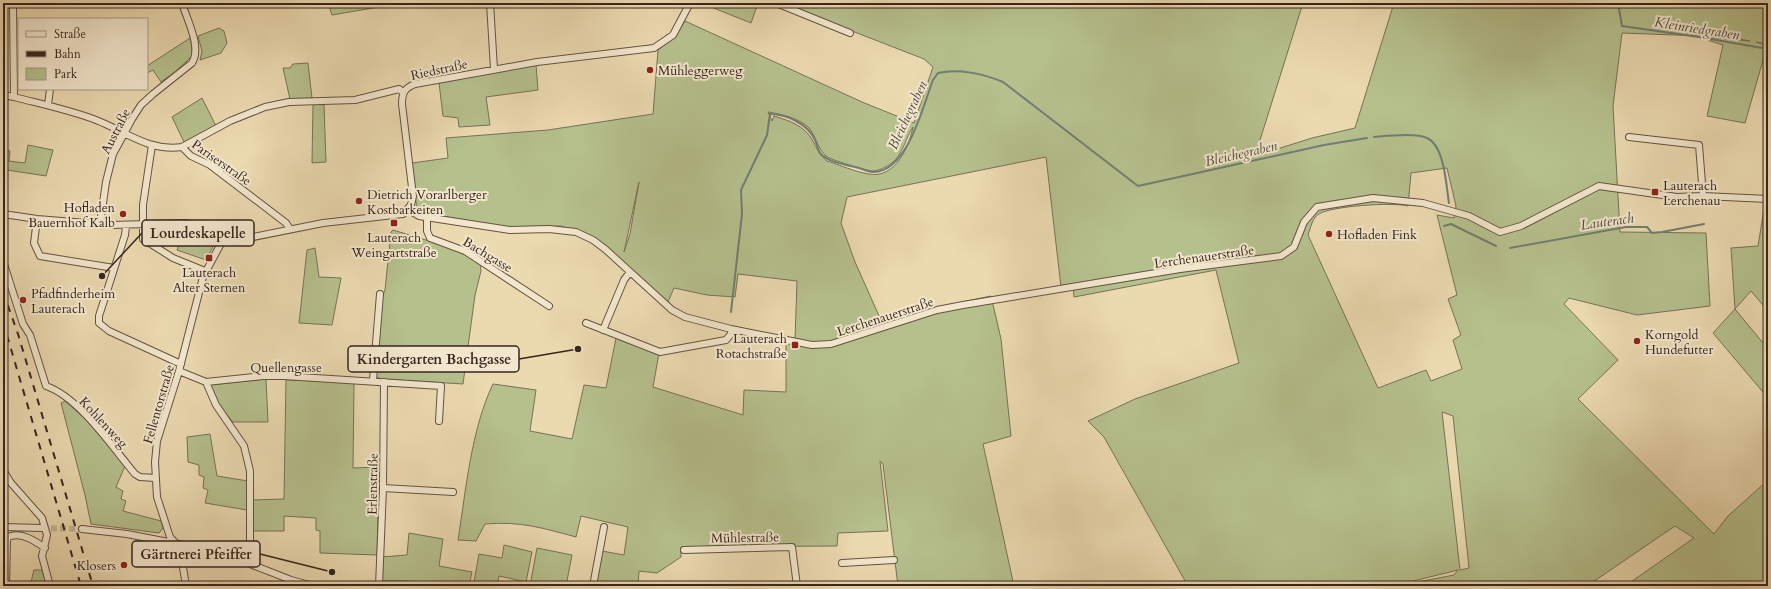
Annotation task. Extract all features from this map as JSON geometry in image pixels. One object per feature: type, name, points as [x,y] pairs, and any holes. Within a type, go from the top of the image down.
[{"type":"street","points":[[13,3],[14,96]]},
{"type":"street","name":"Austraße","points":[[100,224],[106,182],[113,154],[124,134],[141,105],[192,63],[196,57],[194,44],[182,3]]},
{"type":"street","points":[[490,3],[494,69]]},
{"type":"street","name":"Riedstraße","points":[[182,147],[230,121],[265,107],[289,102],[355,100],[399,89],[403,92],[415,84],[494,69],[537,62],[654,48],[673,35],[690,3]]},
{"type":"street","points":[[776,3],[850,33]]},
{"type":"street","points":[[48,105],[50,90]]},
{"type":"street","points":[[3,214],[37,219],[126,226],[186,223],[203,227],[224,236],[249,239],[290,229],[352,219],[395,217],[404,214],[409,210],[413,196],[402,104],[403,92]]},
{"type":"street","name":"Pariserstraße","points":[[3,95],[14,96],[98,120],[124,134],[152,145],[166,148],[182,147],[191,156],[210,165],[286,223],[290,229]]},
{"type":"street","points":[[1629,137],[1699,145],[1703,196]]},
{"type":"street","points":[[152,145],[143,204],[143,239],[163,252],[206,271]]},
{"type":"street","name":"Lerchenauerstraße","points":[[409,210],[419,216],[427,218],[510,230],[549,228],[576,232],[593,240],[606,249],[672,310],[685,317],[731,329],[812,345],[831,344],[938,310],[963,305],[1180,269],[1276,258],[1287,254],[1294,247],[1304,222],[1317,208],[1368,198],[1391,198],[1423,203],[1469,216],[1500,232],[1520,226],[1599,186],[1677,198],[1703,196],[1768,199]]},
{"type":"street","name":"Bachgasse","points":[[427,218],[427,230],[430,238],[465,251],[549,306]]},
{"type":"street","points":[[37,219],[34,243],[40,256],[114,268]]},
{"type":"street","points":[[126,226],[125,235],[99,316],[99,323],[101,326],[181,364]]},
{"type":"street","name":"Fellentorstraße","points":[[186,586],[180,548],[170,537],[157,497],[155,478],[157,441],[179,371],[193,313],[206,271],[224,236]]},
{"type":"street","name":"Kohlenweg","points":[[3,261],[22,324],[31,338],[46,386],[54,390],[88,418],[135,474],[140,477],[155,478]]},
{"type":"street","points":[[603,330],[624,280],[630,272]]},
{"type":"street","points":[[372,380],[380,294]]},
{"type":"street","points":[[586,323],[660,352],[726,340],[731,334],[731,329]]},
{"type":"street","name":"Quellengasse","points":[[179,371],[206,382],[268,376],[372,380],[441,386],[439,420]]},
{"type":"street","points":[[206,382],[216,405],[244,446],[250,471],[250,564]]},
{"type":"street","name":"Erlenstraße","points":[[379,586],[383,488],[384,382]]},
{"type":"street","points":[[3,470],[11,483],[40,515],[47,535],[42,556],[50,586]]},
{"type":"street","points":[[383,488],[453,492]]},
{"type":"street","points":[[593,586],[604,526]]},
{"type":"street","points":[[3,528],[42,528]]},
{"type":"street","points":[[82,529],[127,534],[194,547],[250,564],[291,580],[313,586]]},
{"type":"street","points":[[6,586],[7,538],[16,535],[24,536],[44,548]]},
{"type":"street","name":"Mühlestraße","points":[[684,550],[792,547],[797,586]]},
{"type":"street","points":[[842,563],[894,560]]},
{"type":"green space","points":[[328,3],[378,3],[379,7],[332,15]]},
{"type":"green space","points":[[701,3],[758,3],[751,23]]},
{"type":"green space","points":[[780,3],[1303,3],[1255,156],[1312,138],[1355,128],[1394,3],[1768,3],[1768,44],[1756,42],[1768,46],[1768,53],[1765,53],[1745,123],[1707,116],[1723,45],[1704,39],[1705,37],[1750,41],[1729,37],[1622,33],[1613,106],[1620,232],[1706,233],[1710,306],[1637,315],[1569,298],[1564,304],[1618,360],[1578,399],[1714,534],[1728,516],[1768,480],[1768,586],[1625,586],[1694,538],[1675,526],[1587,586],[1397,586],[1454,575],[1458,570],[1393,586],[1188,586],[1104,437],[1088,421],[1135,399],[1239,363],[1216,270],[1074,297],[1073,285],[1061,287],[1046,157],[847,197],[841,223],[855,262],[884,327],[927,315],[947,305],[991,296],[1001,339],[1011,436],[983,444],[1014,586],[898,586],[883,464],[880,461],[888,531],[838,533],[837,546],[681,547],[681,557],[657,573],[639,571],[638,586],[596,586],[602,551],[624,555],[628,527],[581,516],[576,537],[520,524],[498,523],[485,524],[476,541],[458,540],[474,440],[479,421],[493,384],[536,390],[530,431],[572,439],[584,385],[606,388],[616,338],[659,353],[653,387],[743,415],[744,390],[786,392],[786,341],[795,339],[797,281],[738,274],[735,297],[707,295],[674,288],[668,302],[589,236],[561,226],[512,228],[417,212],[412,163],[448,158],[446,138],[548,130],[653,114],[658,50],[675,37],[685,21],[862,102],[914,123],[933,67],[924,59]],"holes":[[[768,112],[784,115],[799,121],[811,130],[826,156],[872,171],[885,167],[896,159],[913,127],[904,152],[893,167],[886,172],[869,174],[853,170],[824,159],[813,141],[805,131],[796,124],[774,116],[772,121]],[[1447,168],[1456,206],[1454,218],[1437,215],[1457,295],[1448,299],[1461,335],[1453,340],[1462,369],[1431,381],[1426,370],[1378,388],[1308,235],[1315,218],[1319,214],[1326,211],[1348,207],[1389,204],[1408,206],[1411,173]],[[639,182],[630,234],[624,252]],[[1442,412],[1453,416],[1469,568],[1460,570]]]},
{"type":"green space","points":[[219,28],[224,31],[227,43],[221,53],[200,60],[202,51],[198,36]]},
{"type":"green space","points":[[190,38],[192,56],[175,72],[161,82],[153,70],[148,72],[148,65]]},
{"type":"green space","points":[[308,63],[312,98],[290,99],[283,68],[290,68],[293,64]]},
{"type":"green space","points":[[536,65],[538,90],[486,97],[490,125],[459,127],[458,118],[443,116],[439,83]]},
{"type":"green space","points":[[202,98],[216,126],[184,142],[172,117]]},
{"type":"green space","points":[[313,104],[324,105],[326,162],[312,163]]},
{"type":"green space","points":[[28,145],[53,150],[46,176],[7,170],[6,175],[3,174],[3,149],[10,151],[9,161],[25,163]]},
{"type":"green space","points":[[1765,203],[1768,204],[1768,311],[1751,291],[1735,309],[1731,248],[1758,246]]},
{"type":"green space","points":[[194,229],[217,239],[206,260],[177,250],[179,245],[194,239]]},
{"type":"green space","points":[[393,230],[452,248],[480,263],[481,271],[475,295],[463,384],[382,379],[376,377],[381,300],[385,290],[391,232]]},
{"type":"green space","points":[[315,248],[319,277],[341,278],[332,325],[299,323],[307,250]]},
{"type":"green space","points":[[1735,309],[1768,349],[1768,398],[1713,333]]},
{"type":"green space","points":[[266,379],[268,422],[233,422],[219,405],[210,385]]},
{"type":"green space","points":[[286,380],[354,382],[353,468],[379,467],[377,555],[320,553],[320,531],[316,530],[316,518],[284,516],[284,531],[252,531],[252,500],[284,499]]},
{"type":"green space","points":[[65,401],[91,424],[125,466],[116,487],[123,491],[121,499],[126,501],[123,511],[161,521],[163,528],[159,533],[91,524],[61,403]]},
{"type":"green space","points":[[210,434],[217,476],[248,481],[247,510],[205,503],[208,490],[203,488],[204,477],[199,475],[199,465],[188,462],[187,437]]},
{"type":"green space","points":[[409,533],[443,539],[439,566],[472,572],[469,586],[407,586],[407,581],[381,581],[381,557],[407,555]]},
{"type":"green space","points":[[504,545],[532,552],[526,582],[499,576],[497,586],[474,582],[479,554],[502,558]]},
{"type":"green space","points":[[537,548],[572,555],[566,586],[530,586]]},
{"type":"green space","points":[[34,570],[42,570],[47,586],[8,586],[8,584],[31,582]]},
{"type":"waterway","name":"Kleinriedgraben","points":[[1618,3],[1622,26],[1768,49]]},
{"type":"waterway","name":"Bleichegraben","points":[[731,312],[742,214],[741,190],[767,135],[770,114],[777,114],[790,118],[802,125],[812,134],[818,149],[825,157],[837,163],[873,172],[885,169],[895,162],[904,150],[919,121],[933,80],[938,73],[954,71],[971,73],[1003,82],[1138,186],[1324,145],[1367,138]]},
{"type":"waterway","name":"Bleichegraben","points":[[1374,137],[1416,135],[1427,138],[1433,142],[1438,149],[1444,167],[1449,203]]},
{"type":"waterway","name":"Lauterach","points":[[1444,226],[1451,224],[1496,246]]},
{"type":"waterway","name":"Lauterach","points":[[1510,248],[1626,227],[1647,227],[1652,233],[1704,224]]},
{"type":"tunnel","points":[[42,528],[82,529]]},
{"type":"railway","points":[[3,292],[18,334],[93,586]]},
{"type":"railway","points":[[3,322],[81,586]]},
{"type":"place","name":"Mühleggerweg","points":[[650,70]]},
{"type":"place","name":"Lauterach Lerchenau","points":[[1655,192]]},
{"type":"place","name":"Dietrich Vorarlberger Kostbarkeiten","points":[[359,201]]},
{"type":"place","name":"Hofladen Bauernhof Kalb","points":[[123,214]]},
{"type":"place","name":"Lauterach Weingartstraße","points":[[394,223]]},
{"type":"place","name":"Hofladen Fink","points":[[1329,234]]},
{"type":"place","name":"Lauterach Alter Sternen","points":[[209,258]]},
{"type":"place","name":"Lourdeskapelle","points":[[102,276]]},
{"type":"place","name":"Pfadfinderheim Lauterach","points":[[23,300]]},
{"type":"place","name":"Korngold Hundefutter","points":[[1637,341]]},
{"type":"place","name":"Lauterach Rotachstraße","points":[[795,345]]},
{"type":"place","name":"Kindergarten Bachgasse","points":[[578,349]]},
{"type":"place","name":"Klosers","points":[[124,565]]},
{"type":"place","name":"Gärtnerei Pfeiffer","points":[[332,572]]}]
